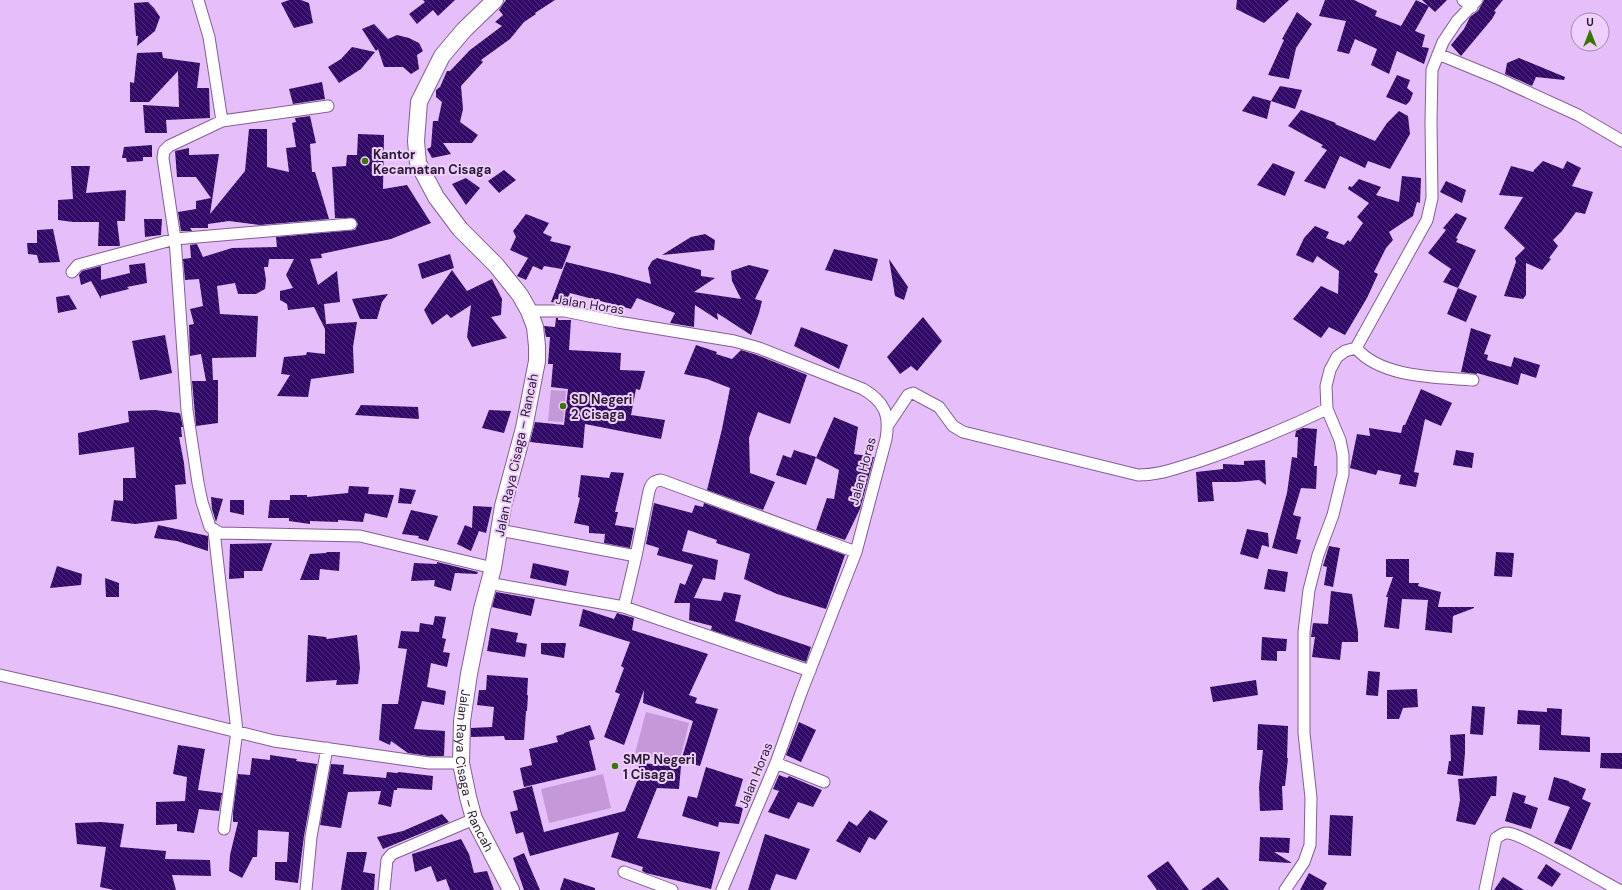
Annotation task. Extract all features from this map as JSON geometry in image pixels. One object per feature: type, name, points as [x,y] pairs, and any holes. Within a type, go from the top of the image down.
[{"type":"main road","name":"Jalan Raya Cisaga – Rancah","points":[[495,0],[464,30],[442,56],[419,102],[416,141],[418,163],[436,197],[460,229],[496,265],[515,289],[529,311],[535,327],[537,361],[524,428],[503,506],[493,568],[488,583],[469,674],[462,721],[461,764],[474,819],[511,890]]},
{"type":"street","points":[[198,0],[209,37],[222,121]]},
{"type":"street","points":[[1285,890],[1304,862],[1310,846],[1310,798],[1304,732],[1304,632],[1309,590],[1318,555],[1333,515],[1343,474],[1343,455],[1340,440],[1327,409],[1326,386],[1330,370],[1337,358],[1345,351],[1356,348],[1420,235],[1430,210],[1432,198],[1432,70],[1443,42],[1470,2]]},
{"type":"street","points":[[1438,54],[1499,79],[1578,115],[1622,141]]},
{"type":"street","points":[[328,106],[222,121],[169,146],[164,151],[163,158],[175,239],[188,410],[202,502],[210,527],[214,531],[220,533],[360,536],[493,568]]},
{"type":"street","points":[[72,272],[78,265],[175,239],[351,224]]},
{"type":"street","name":"Jalan Horas","points":[[529,311],[565,311],[618,322],[746,344],[868,392],[880,401],[885,411],[888,425],[886,439],[856,552],[801,693],[776,764],[722,890]]},
{"type":"street","points":[[1356,348],[1361,354],[1377,365],[1405,373],[1473,380]]},
{"type":"street","points":[[888,425],[908,395],[913,393],[939,407],[954,426],[962,432],[1138,475],[1154,475],[1168,472],[1221,454],[1327,409]]},
{"type":"street","points":[[624,607],[651,484],[655,481],[661,480],[856,552]]},
{"type":"street","points":[[499,530],[636,556]]},
{"type":"street","points":[[214,531],[237,732],[224,829]]},
{"type":"street","points":[[488,583],[624,607],[810,671]]},
{"type":"street","points":[[0,676],[107,699],[274,741],[429,763],[461,764]]},
{"type":"street","points":[[306,890],[311,837],[327,748]]},
{"type":"street","points":[[776,764],[824,782]]},
{"type":"street","points":[[384,890],[387,860],[392,854],[474,819]]},
{"type":"street","points":[[1486,890],[1496,838],[1506,833],[1530,842],[1619,890]]},
{"type":"street","points":[[624,872],[672,890]]},
{"type":"shaded area","points":[[551,390],[566,391],[563,422],[548,421]]},
{"type":"shaded area","points":[[646,712],[689,723],[679,764],[635,753]]},
{"type":"shaded area","points":[[603,774],[611,808],[549,823],[541,789]]},
{"type":"building","points":[[289,0],[301,0],[309,3],[313,23],[294,28],[281,3]]},
{"type":"building","points":[[423,0],[455,0],[438,16],[433,10],[417,24],[409,14],[425,2]]},
{"type":"building","points":[[506,0],[555,0],[535,13],[536,14],[524,22],[510,39],[481,60],[483,62],[461,86],[463,109],[460,122],[478,135],[472,143],[443,143],[451,154],[432,158],[427,149],[431,147],[433,121],[438,121],[442,102],[436,97],[436,90],[440,87],[447,71],[450,71],[470,50],[502,26],[495,22],[503,15],[499,10]]},
{"type":"building","points":[[1237,0],[1289,0],[1264,23],[1236,9]]},
{"type":"building","points":[[1325,0],[1354,0],[1377,11],[1375,16],[1401,26],[1416,0],[1429,6],[1415,31],[1425,35],[1422,47],[1429,48],[1424,64],[1397,51],[1389,74],[1371,65],[1377,49],[1355,39],[1349,54],[1337,51],[1346,21],[1319,16]]},
{"type":"building","points":[[1422,0],[1447,0],[1435,12]]},
{"type":"building","points":[[1484,0],[1503,0],[1494,11],[1496,12],[1492,19],[1461,56],[1451,45],[1464,29],[1470,17],[1478,11]]},
{"type":"building","points":[[148,2],[160,17],[155,31],[137,46],[138,36],[136,36],[134,3]]},
{"type":"building","points":[[1297,12],[1312,24],[1296,48],[1289,79],[1268,75],[1284,40],[1282,39]]},
{"type":"building","points":[[374,24],[388,39],[397,35],[409,38],[419,43],[423,51],[417,55],[419,69],[411,74],[403,67],[384,67],[378,49],[376,51],[362,29]]},
{"type":"building","points":[[352,47],[375,52],[361,69],[339,83],[328,67],[341,59]]},
{"type":"building","points":[[162,52],[163,58],[200,63],[197,88],[209,88],[210,118],[166,120],[167,133],[145,133],[143,105],[179,107],[178,71],[149,102],[130,102],[130,82],[134,83],[137,53]]},
{"type":"building","points":[[1519,58],[1565,77],[1564,80],[1536,77],[1532,86],[1505,74],[1507,63]]},
{"type":"building","points":[[1397,75],[1410,80],[1407,88],[1413,93],[1410,101],[1406,105],[1386,97]]},
{"type":"building","points":[[322,82],[325,99],[293,104],[289,89]]},
{"type":"building","points":[[1280,86],[1302,90],[1295,109],[1271,101]]},
{"type":"building","points":[[1253,96],[1271,101],[1267,119],[1242,111]]},
{"type":"building","points":[[1301,110],[1336,123],[1335,124],[1375,141],[1387,123],[1399,111],[1408,116],[1410,134],[1390,169],[1368,161],[1365,168],[1340,156],[1325,189],[1304,181],[1327,150],[1321,147],[1323,145],[1288,126]]},
{"type":"building","points":[[310,116],[316,143],[310,144],[312,172],[315,172],[329,219],[260,225],[229,221],[208,224],[208,228],[190,228],[192,231],[181,231],[178,212],[196,209],[196,201],[211,198],[196,177],[177,177],[175,151],[189,148],[189,155],[219,154],[210,214],[245,171],[249,129],[267,129],[267,167],[289,172],[286,148],[296,147],[292,123],[296,122],[295,118]]},
{"type":"building","points":[[358,134],[384,135],[383,189],[407,185],[431,223],[391,239],[321,254],[322,258],[310,259],[318,285],[337,271],[340,302],[324,304],[326,324],[357,322],[353,347],[354,373],[311,379],[308,397],[277,396],[290,375],[281,374],[284,357],[306,355],[307,352],[325,354],[325,329],[314,307],[288,310],[287,304],[280,300],[280,291],[293,288],[286,275],[294,259],[269,259],[268,267],[264,267],[266,280],[265,289],[256,294],[238,294],[235,283],[217,286],[220,314],[258,316],[256,357],[212,358],[213,380],[218,380],[218,423],[196,426],[192,381],[206,381],[201,354],[190,356],[189,325],[194,324],[190,309],[203,306],[199,279],[185,280],[183,259],[191,258],[190,245],[197,244],[203,257],[232,248],[277,247],[276,237],[355,230],[358,224],[354,218],[335,218],[332,167],[346,166],[347,155],[357,155]]},
{"type":"building","points":[[152,145],[152,157],[143,157],[143,161],[127,162],[126,158],[122,158],[124,147]]},
{"type":"building","points":[[1543,161],[1563,169],[1567,161],[1581,168],[1572,186],[1593,192],[1585,214],[1576,212],[1562,231],[1553,240],[1558,246],[1549,258],[1551,259],[1542,270],[1526,263],[1526,295],[1523,299],[1504,296],[1516,262],[1515,258],[1525,248],[1504,228],[1523,197],[1499,195],[1511,166],[1533,172]]},
{"type":"building","points":[[1273,163],[1295,172],[1285,196],[1257,185]]},
{"type":"building","points":[[71,166],[90,166],[86,193],[126,190],[125,221],[117,221],[120,246],[98,246],[99,222],[73,222],[58,220],[58,200],[73,199]]},
{"type":"building","points":[[504,170],[516,180],[499,193],[488,181]]},
{"type":"building","points":[[1402,176],[1421,178],[1420,203],[1417,202],[1413,216],[1389,232],[1393,240],[1386,248],[1374,272],[1378,274],[1367,298],[1345,335],[1329,327],[1321,338],[1293,319],[1321,286],[1338,294],[1339,271],[1317,256],[1313,263],[1296,255],[1304,238],[1315,226],[1329,232],[1326,238],[1344,245],[1348,240],[1350,242],[1363,223],[1357,217],[1369,203],[1348,189],[1349,186],[1352,187],[1359,179],[1381,187],[1376,195],[1399,202]]},
{"type":"building","points":[[466,178],[480,188],[466,205],[452,184]]},
{"type":"building","points":[[1446,181],[1466,190],[1462,203],[1440,192]]},
{"type":"building","points":[[1456,213],[1467,218],[1456,238],[1458,239],[1456,242],[1476,250],[1458,288],[1443,282],[1451,269],[1428,253],[1446,230],[1443,228]]},
{"type":"building","points":[[526,214],[549,223],[543,233],[552,237],[550,241],[571,246],[562,269],[544,266],[542,270],[533,266],[526,280],[517,276],[528,258],[510,250],[516,237],[513,231]]},
{"type":"building","points":[[144,219],[162,219],[161,235],[145,237]]},
{"type":"building","points":[[53,229],[60,262],[39,263],[37,255],[28,254],[27,243],[37,243],[37,230]]},
{"type":"building","points":[[705,234],[715,240],[714,250],[662,255],[691,237]]},
{"type":"building","points":[[834,249],[878,259],[872,281],[825,270]]},
{"type":"building","points":[[450,254],[454,268],[422,279],[418,264]]},
{"type":"building","points":[[657,258],[701,270],[701,276],[715,278],[694,292],[741,299],[732,281],[731,271],[749,265],[769,270],[755,299],[762,301],[751,335],[717,313],[718,320],[695,305],[694,327],[670,323],[675,313],[637,298],[631,309],[570,293],[565,304],[551,302],[566,262],[651,284],[648,268],[652,261]]},
{"type":"building","points":[[889,259],[908,287],[904,300],[895,296]]},
{"type":"building","points":[[145,263],[147,283],[127,287],[129,289],[101,296],[101,299],[91,281],[81,285],[79,275],[82,271],[101,266],[101,280],[130,273],[129,265]]},
{"type":"building","points":[[452,270],[467,291],[492,279],[502,299],[501,315],[491,317],[507,338],[472,347],[467,337],[471,305],[451,318],[447,314],[432,325],[424,310]]},
{"type":"building","points":[[1458,288],[1477,296],[1466,322],[1447,314]]},
{"type":"building","points":[[388,294],[382,302],[377,319],[360,319],[352,299]]},
{"type":"building","points":[[69,295],[77,309],[58,313],[56,297]]},
{"type":"building","points":[[923,317],[942,341],[917,371],[911,366],[900,374],[887,357]]},
{"type":"building","points":[[556,318],[558,318],[558,320],[571,320],[569,350],[621,353],[620,370],[645,371],[640,390],[636,389],[631,415],[665,420],[661,439],[585,424],[583,448],[530,442],[535,422],[564,425],[568,389],[551,387],[553,364],[548,364],[550,337],[546,337],[544,326],[555,327]]},
{"type":"building","points":[[801,327],[848,345],[839,369],[794,346]]},
{"type":"building","points":[[1471,328],[1491,335],[1484,354],[1488,355],[1487,360],[1511,367],[1514,357],[1540,365],[1536,378],[1521,373],[1518,385],[1477,373],[1461,372]]},
{"type":"building","points":[[165,335],[172,373],[140,380],[132,341]]},
{"type":"building","points":[[696,345],[732,359],[741,350],[807,375],[790,424],[758,412],[749,438],[750,473],[775,482],[763,510],[707,490],[722,429],[730,388],[707,379],[684,374]]},
{"type":"building","points":[[1421,389],[1452,403],[1441,426],[1425,419],[1414,472],[1419,473],[1416,487],[1399,484],[1401,475],[1378,470],[1376,475],[1350,468],[1357,434],[1370,436],[1369,428],[1401,433],[1403,425],[1405,425]]},
{"type":"building","points":[[361,405],[418,407],[419,419],[355,415]]},
{"type":"building","points":[[155,410],[180,413],[183,427],[181,427],[182,437],[179,437],[186,484],[175,485],[177,519],[135,524],[111,521],[114,500],[123,501],[123,478],[136,478],[134,447],[79,455],[78,433],[129,422],[128,411]]},
{"type":"building","points":[[489,410],[511,411],[504,433],[482,428]]},
{"type":"building","points":[[834,417],[858,427],[854,454],[874,457],[860,509],[845,540],[816,530],[827,498],[834,499],[839,470],[816,458]]},
{"type":"building","points":[[1303,428],[1317,429],[1314,466],[1317,466],[1316,489],[1301,488],[1293,515],[1301,517],[1296,539],[1301,540],[1297,554],[1272,548],[1287,493],[1292,457],[1297,458],[1298,437],[1295,437],[1296,431]]},
{"type":"building","points":[[794,450],[816,457],[806,485],[776,475],[783,455],[791,458]]},
{"type":"building","points":[[1456,450],[1474,453],[1472,468],[1453,465]]},
{"type":"building","points":[[1265,460],[1266,485],[1259,480],[1212,482],[1214,501],[1198,502],[1196,472],[1223,469],[1223,464],[1244,465],[1244,461]]},
{"type":"building","points":[[611,472],[624,473],[615,512],[618,512],[615,525],[634,528],[630,548],[604,543],[605,534],[589,533],[589,526],[574,523],[580,498],[578,497],[581,475],[609,478]]},
{"type":"building","points":[[349,486],[369,487],[368,494],[394,495],[387,518],[365,513],[363,522],[338,520],[338,522],[310,521],[310,524],[289,521],[289,518],[268,518],[270,500],[290,500],[290,495],[307,495],[307,497],[348,493]]},
{"type":"building","points":[[400,488],[416,490],[411,504],[398,503]]},
{"type":"building","points":[[211,497],[223,499],[216,522],[212,509]]},
{"type":"building","points":[[230,500],[244,500],[244,515],[230,512]]},
{"type":"building","points":[[654,503],[692,513],[695,505],[703,507],[704,503],[845,555],[826,609],[777,594],[744,579],[750,554],[716,543],[717,540],[688,530],[682,551],[718,560],[715,580],[703,578],[694,598],[721,601],[724,592],[741,595],[735,621],[811,647],[806,662],[711,630],[712,626],[689,620],[690,603],[674,603],[680,583],[685,585],[693,565],[657,555],[659,548],[646,544]]},
{"type":"building","points":[[473,506],[492,507],[486,533],[479,531],[471,551],[457,544],[465,525],[472,528]]},
{"type":"building","points":[[411,510],[438,516],[428,541],[418,538],[419,536],[402,534]]},
{"type":"building","points":[[158,525],[208,536],[208,551],[177,541],[154,538]]},
{"type":"building","points":[[1247,529],[1268,533],[1269,547],[1262,545],[1258,559],[1240,554]]},
{"type":"building","points":[[272,543],[262,571],[244,571],[244,578],[229,579],[230,544]]},
{"type":"building","points":[[1329,546],[1340,548],[1333,587],[1324,585],[1327,567],[1323,566]]},
{"type":"building","points":[[340,552],[339,571],[320,569],[319,580],[300,580],[310,554]]},
{"type":"building","points":[[1496,552],[1514,553],[1512,577],[1494,576]]},
{"type":"building","points":[[1386,559],[1409,559],[1409,583],[1419,583],[1418,586],[1441,592],[1438,607],[1474,608],[1453,616],[1452,633],[1425,630],[1428,600],[1402,599],[1399,629],[1384,627],[1388,597],[1386,597],[1393,577],[1386,577]]},
{"type":"building","points":[[437,562],[478,572],[477,574],[455,573],[451,591],[434,586],[435,580],[411,581],[414,563],[437,564]]},
{"type":"building","points":[[533,563],[569,571],[566,586],[530,578]]},
{"type":"building","points":[[57,566],[82,574],[81,585],[50,588]]},
{"type":"building","points":[[1268,569],[1288,572],[1285,592],[1264,589]]},
{"type":"building","points":[[105,578],[119,583],[119,597],[106,597]]},
{"type":"building","points":[[1331,591],[1352,594],[1358,632],[1358,642],[1342,642],[1340,660],[1312,657],[1315,637],[1311,637],[1313,623],[1328,624]]},
{"type":"building","points":[[496,592],[535,599],[531,616],[492,607]]},
{"type":"building","points":[[583,609],[614,619],[617,613],[634,618],[632,630],[708,654],[689,695],[697,698],[695,703],[718,709],[700,766],[681,761],[693,721],[643,703],[644,690],[624,745],[604,737],[620,694],[615,692],[624,668],[621,666],[630,642],[579,626]]},
{"type":"building","points":[[435,616],[446,617],[442,638],[446,639],[443,652],[450,653],[447,667],[431,663],[427,687],[446,691],[444,705],[422,701],[414,729],[445,731],[444,756],[429,756],[408,753],[391,741],[390,745],[379,740],[382,704],[398,704],[407,649],[398,648],[401,631],[419,632],[420,623],[433,625]]},
{"type":"building","points":[[491,628],[518,633],[516,642],[527,644],[525,657],[487,651]]},
{"type":"building","points":[[308,635],[326,637],[327,639],[357,635],[360,668],[358,684],[336,685],[337,680],[306,682]]},
{"type":"building","points":[[1262,637],[1287,639],[1286,651],[1277,651],[1277,661],[1261,660]]},
{"type":"building","points":[[541,643],[566,643],[564,658],[541,654]]},
{"type":"building","points":[[1368,671],[1380,672],[1378,696],[1366,695]]},
{"type":"building","points":[[487,675],[528,678],[524,740],[505,740],[504,736],[471,737],[471,728],[492,727],[494,707],[477,705],[479,690],[486,690]]},
{"type":"building","points":[[1256,680],[1258,695],[1213,702],[1210,687]]},
{"type":"building","points":[[1417,689],[1418,707],[1403,708],[1399,719],[1387,719],[1387,690]]},
{"type":"building","points":[[1472,706],[1485,707],[1483,735],[1470,734]]},
{"type":"building","points":[[1547,708],[1562,709],[1561,735],[1590,737],[1590,752],[1539,750],[1540,725],[1517,724],[1518,710],[1547,712]]},
{"type":"building","points":[[799,722],[816,730],[801,762],[786,755]]},
{"type":"building","points":[[1258,724],[1288,726],[1288,758],[1285,786],[1282,786],[1283,810],[1260,811],[1259,787],[1263,750],[1257,750]]},
{"type":"building","points":[[590,725],[595,739],[589,741],[596,770],[524,787],[520,768],[532,765],[529,749],[558,742],[556,736]]},
{"type":"building","points":[[1465,734],[1463,776],[1447,774],[1449,761],[1451,761],[1450,735]]},
{"type":"building","points":[[178,745],[205,749],[198,790],[222,793],[219,811],[199,809],[194,833],[177,831],[177,824],[156,825],[156,802],[185,801],[187,777],[173,774]]},
{"type":"building","points":[[1601,753],[1622,753],[1622,769],[1600,768]]},
{"type":"building","points":[[270,755],[317,764],[304,836],[298,883],[275,880],[275,862],[287,862],[289,832],[258,830],[257,857],[253,857],[242,878],[229,871],[230,855],[238,822],[233,822],[233,812],[238,774],[250,775],[252,758],[270,760]]},
{"type":"building","points":[[639,763],[681,766],[679,789],[657,788],[637,838],[720,852],[711,889],[646,873],[642,871],[643,867],[611,857],[619,832],[530,856],[523,832],[516,834],[510,812],[518,810],[513,791],[532,786],[544,832],[625,811],[638,779]]},
{"type":"building","points":[[331,764],[344,765],[343,774],[386,778],[387,772],[399,772],[433,776],[432,790],[397,788],[397,790],[394,790],[391,807],[378,804],[381,791],[348,792],[341,828],[320,825]]},
{"type":"building","points":[[706,767],[743,779],[735,806],[743,808],[739,824],[719,822],[718,827],[682,816],[688,796],[697,798]]},
{"type":"building","points":[[779,775],[787,778],[789,776],[822,790],[813,807],[798,802],[789,819],[768,812],[779,791],[773,789]]},
{"type":"building","points":[[1497,776],[1496,796],[1491,796],[1475,825],[1456,821],[1460,800],[1458,779]]},
{"type":"building","points":[[1554,777],[1569,781],[1586,789],[1582,799],[1591,803],[1571,850],[1554,843],[1570,807],[1548,800]]},
{"type":"building","points":[[1513,792],[1526,796],[1524,803],[1538,808],[1531,829],[1505,821]]},
{"type":"building","points":[[870,810],[888,821],[875,840],[869,837],[860,853],[836,841],[849,821],[857,826]]},
{"type":"building","points":[[442,814],[449,822],[383,849],[377,837],[403,831]]},
{"type":"building","points":[[1330,815],[1353,816],[1351,856],[1328,855]]},
{"type":"building","points":[[101,822],[124,824],[120,847],[166,851],[165,859],[210,860],[211,876],[172,875],[176,890],[114,890],[100,887],[106,847],[77,844],[75,823]]},
{"type":"building","points":[[765,834],[810,849],[796,880],[776,874],[770,890],[748,890]]},
{"type":"building","points":[[1260,837],[1290,838],[1289,853],[1274,852],[1292,863],[1259,861]]},
{"type":"building","points":[[461,839],[469,854],[474,873],[487,871],[494,890],[450,890],[446,879],[437,882],[431,866],[415,872],[412,854]]},
{"type":"building","points":[[347,852],[367,852],[363,872],[375,874],[374,890],[341,890]]},
{"type":"building","points":[[524,853],[540,890],[524,890],[513,858]]},
{"type":"building","points":[[1168,861],[1189,890],[1157,890],[1147,876]]},
{"type":"building","points":[[1546,864],[1561,874],[1552,887],[1537,878]]},
{"type":"building","points":[[1309,873],[1327,883],[1323,890],[1300,890]]},
{"type":"building","points":[[1218,877],[1229,890],[1201,890]]},
{"type":"building","points":[[1503,877],[1524,890],[1494,890]]},
{"type":"building","points":[[564,878],[595,888],[595,890],[560,890]]},
{"type":"place","name":"Kantor Kecamatan Cisaga","points":[[365,161]]},
{"type":"place","name":"SD Negeri 2 Cisaga","points":[[563,406]]},
{"type":"place","name":"SMP Negeri 1 Cisaga","points":[[615,766]]}]
